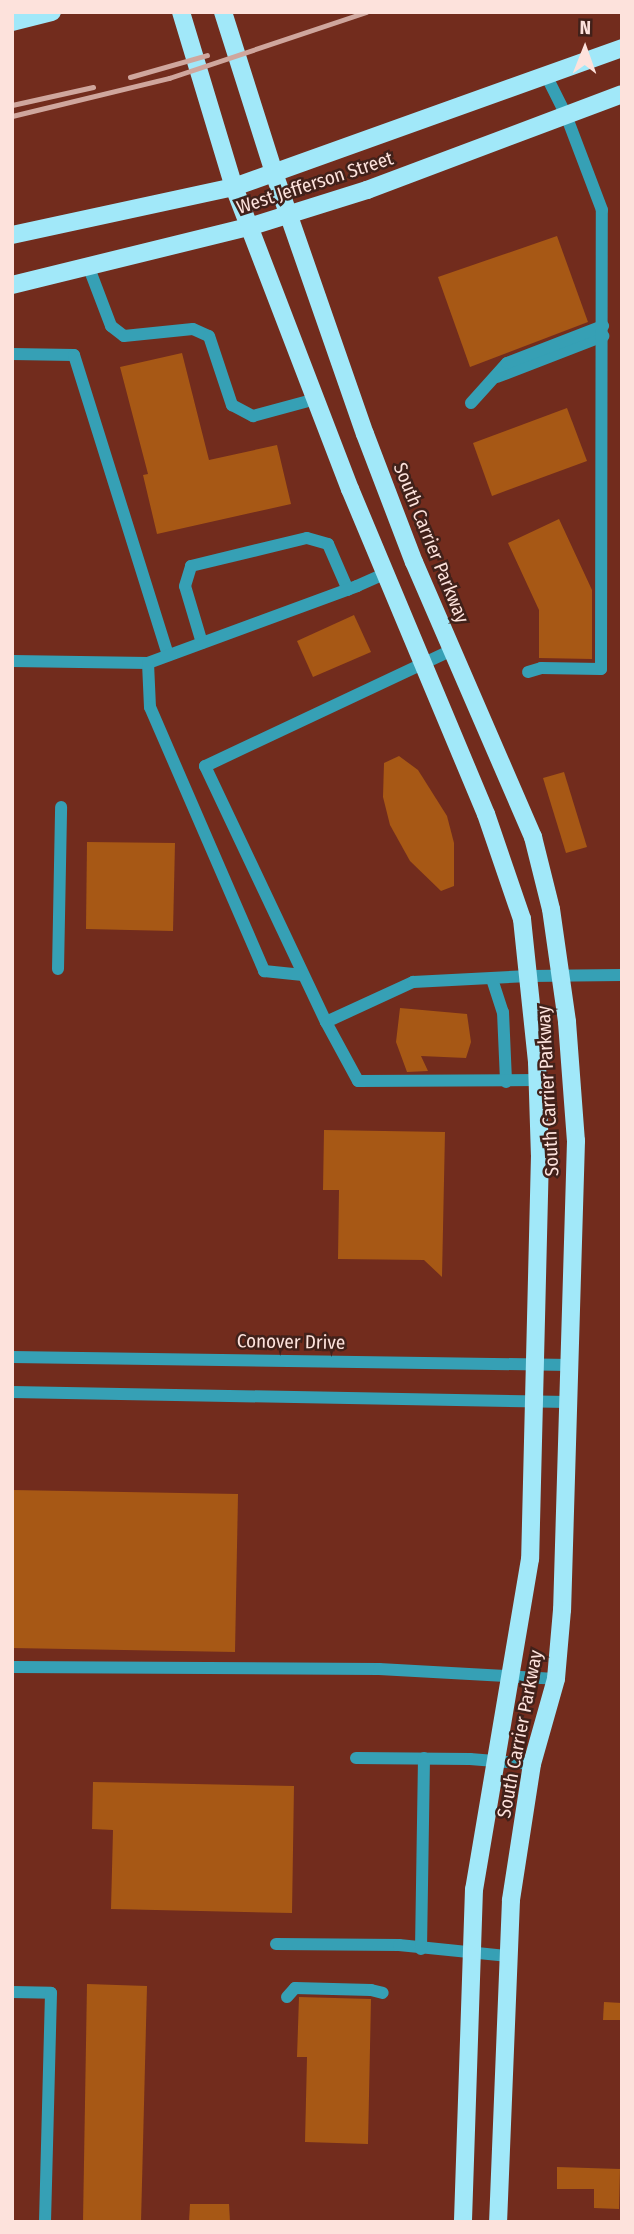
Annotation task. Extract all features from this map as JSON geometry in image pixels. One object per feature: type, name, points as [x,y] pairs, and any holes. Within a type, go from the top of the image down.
[{"type":"main road","name":"South Carrier Parkway","points":[[223,12],[274,173],[365,434],[452,650],[533,837],[551,909],[561,975],[576,1141],[562,1610],[556,1679],[532,1764],[511,1900],[498,2222]]},
{"type":"main road","points":[[12,22],[48,13]]},
{"type":"main road","name":"South Carrier Parkway","points":[[182,17],[234,187],[316,399],[486,814],[522,919],[537,1080],[540,1155],[530,1559],[474,1889],[463,2222]]},
{"type":"main road","name":"West Jefferson Street","points":[[12,234],[234,187],[622,48]]},
{"type":"main road","name":"West Jefferson Street","points":[[12,285],[250,227],[367,190],[621,95]]},
{"type":"street","points":[[528,672],[541,668],[601,669],[602,210],[566,115],[547,76]]},
{"type":"street","points":[[89,268],[111,326],[124,336],[193,329],[209,336],[232,405],[253,416],[316,399]]},
{"type":"street","points":[[471,403],[494,379],[603,331]]},
{"type":"street","points":[[12,354],[74,355],[168,655]]},
{"type":"street","points":[[202,643],[185,586],[191,566],[307,538],[328,544],[348,590]]},
{"type":"street","points":[[12,661],[148,663],[348,590],[386,573]]},
{"type":"street","points":[[180,774],[205,766],[452,650]]},
{"type":"street","points":[[148,663],[149,707],[264,971],[303,975]]},
{"type":"street","points":[[205,766],[303,975],[358,1081],[537,1080]]},
{"type":"street","points":[[58,969],[61,807]]},
{"type":"street","points":[[326,1022],[413,982],[529,976],[622,975]]},
{"type":"street","points":[[492,979],[503,1012],[506,1082]]},
{"type":"street","name":"Conover Drive","points":[[12,1357],[569,1365]]},
{"type":"street","points":[[12,1392],[568,1402]]},
{"type":"street","points":[[12,1667],[379,1669],[556,1679]]},
{"type":"street","points":[[356,1758],[424,1758],[532,1764]]},
{"type":"street","points":[[421,1948],[424,1758]]},
{"type":"street","points":[[276,1944],[399,1945],[508,1956]]},
{"type":"street","points":[[287,1997],[295,1988],[371,1990],[383,1993]]},
{"type":"street","points":[[12,1992],[51,1993],[45,2222]]},
{"type":"building","points":[[557,236],[588,322],[470,367],[438,277]]},
{"type":"building","points":[[182,353],[209,460],[277,445],[291,504],[157,534],[143,475],[148,474],[120,367]]},
{"type":"building","points":[[567,408],[587,461],[492,496],[473,443]]},
{"type":"building","points":[[559,519],[592,590],[592,659],[539,658],[539,610],[508,543]]},
{"type":"building","points":[[354,615],[371,652],[313,677],[297,641]]},
{"type":"building","points":[[399,756],[418,770],[447,816],[454,843],[454,886],[441,891],[410,861],[390,825],[383,797],[384,763]]},
{"type":"building","points":[[564,772],[587,847],[566,853],[543,778]]},
{"type":"building","points":[[87,842],[175,843],[173,931],[86,929]]},
{"type":"building","points":[[400,1008],[467,1014],[471,1042],[466,1058],[421,1056],[428,1071],[407,1072],[396,1042]]},
{"type":"building","points":[[324,1130],[445,1132],[442,1277],[424,1260],[338,1259],[339,1190],[323,1190]]},
{"type":"building","points":[[12,1490],[238,1494],[235,1652],[12,1648]]},
{"type":"building","points":[[93,1782],[294,1786],[292,1913],[111,1909],[113,1830],[92,1829]]},
{"type":"building","points":[[87,1984],[147,1986],[141,2222],[83,2222]]},
{"type":"building","points":[[299,1997],[371,1999],[368,2144],[305,2142],[307,2057],[297,2057]]},
{"type":"building","points":[[604,2002],[622,2003],[622,2020],[603,2020]]},
{"type":"building","points":[[557,2167],[620,2169],[619,2209],[594,2208],[594,2189],[557,2189]]},
{"type":"building","points":[[190,2204],[229,2204],[230,2222],[189,2222]]},
{"type":"railway","points":[[12,116],[169,78],[366,12]]},
{"type":"railway","points":[[130,77],[207,55]]},
{"type":"railway","points":[[12,105],[93,87]]}]
